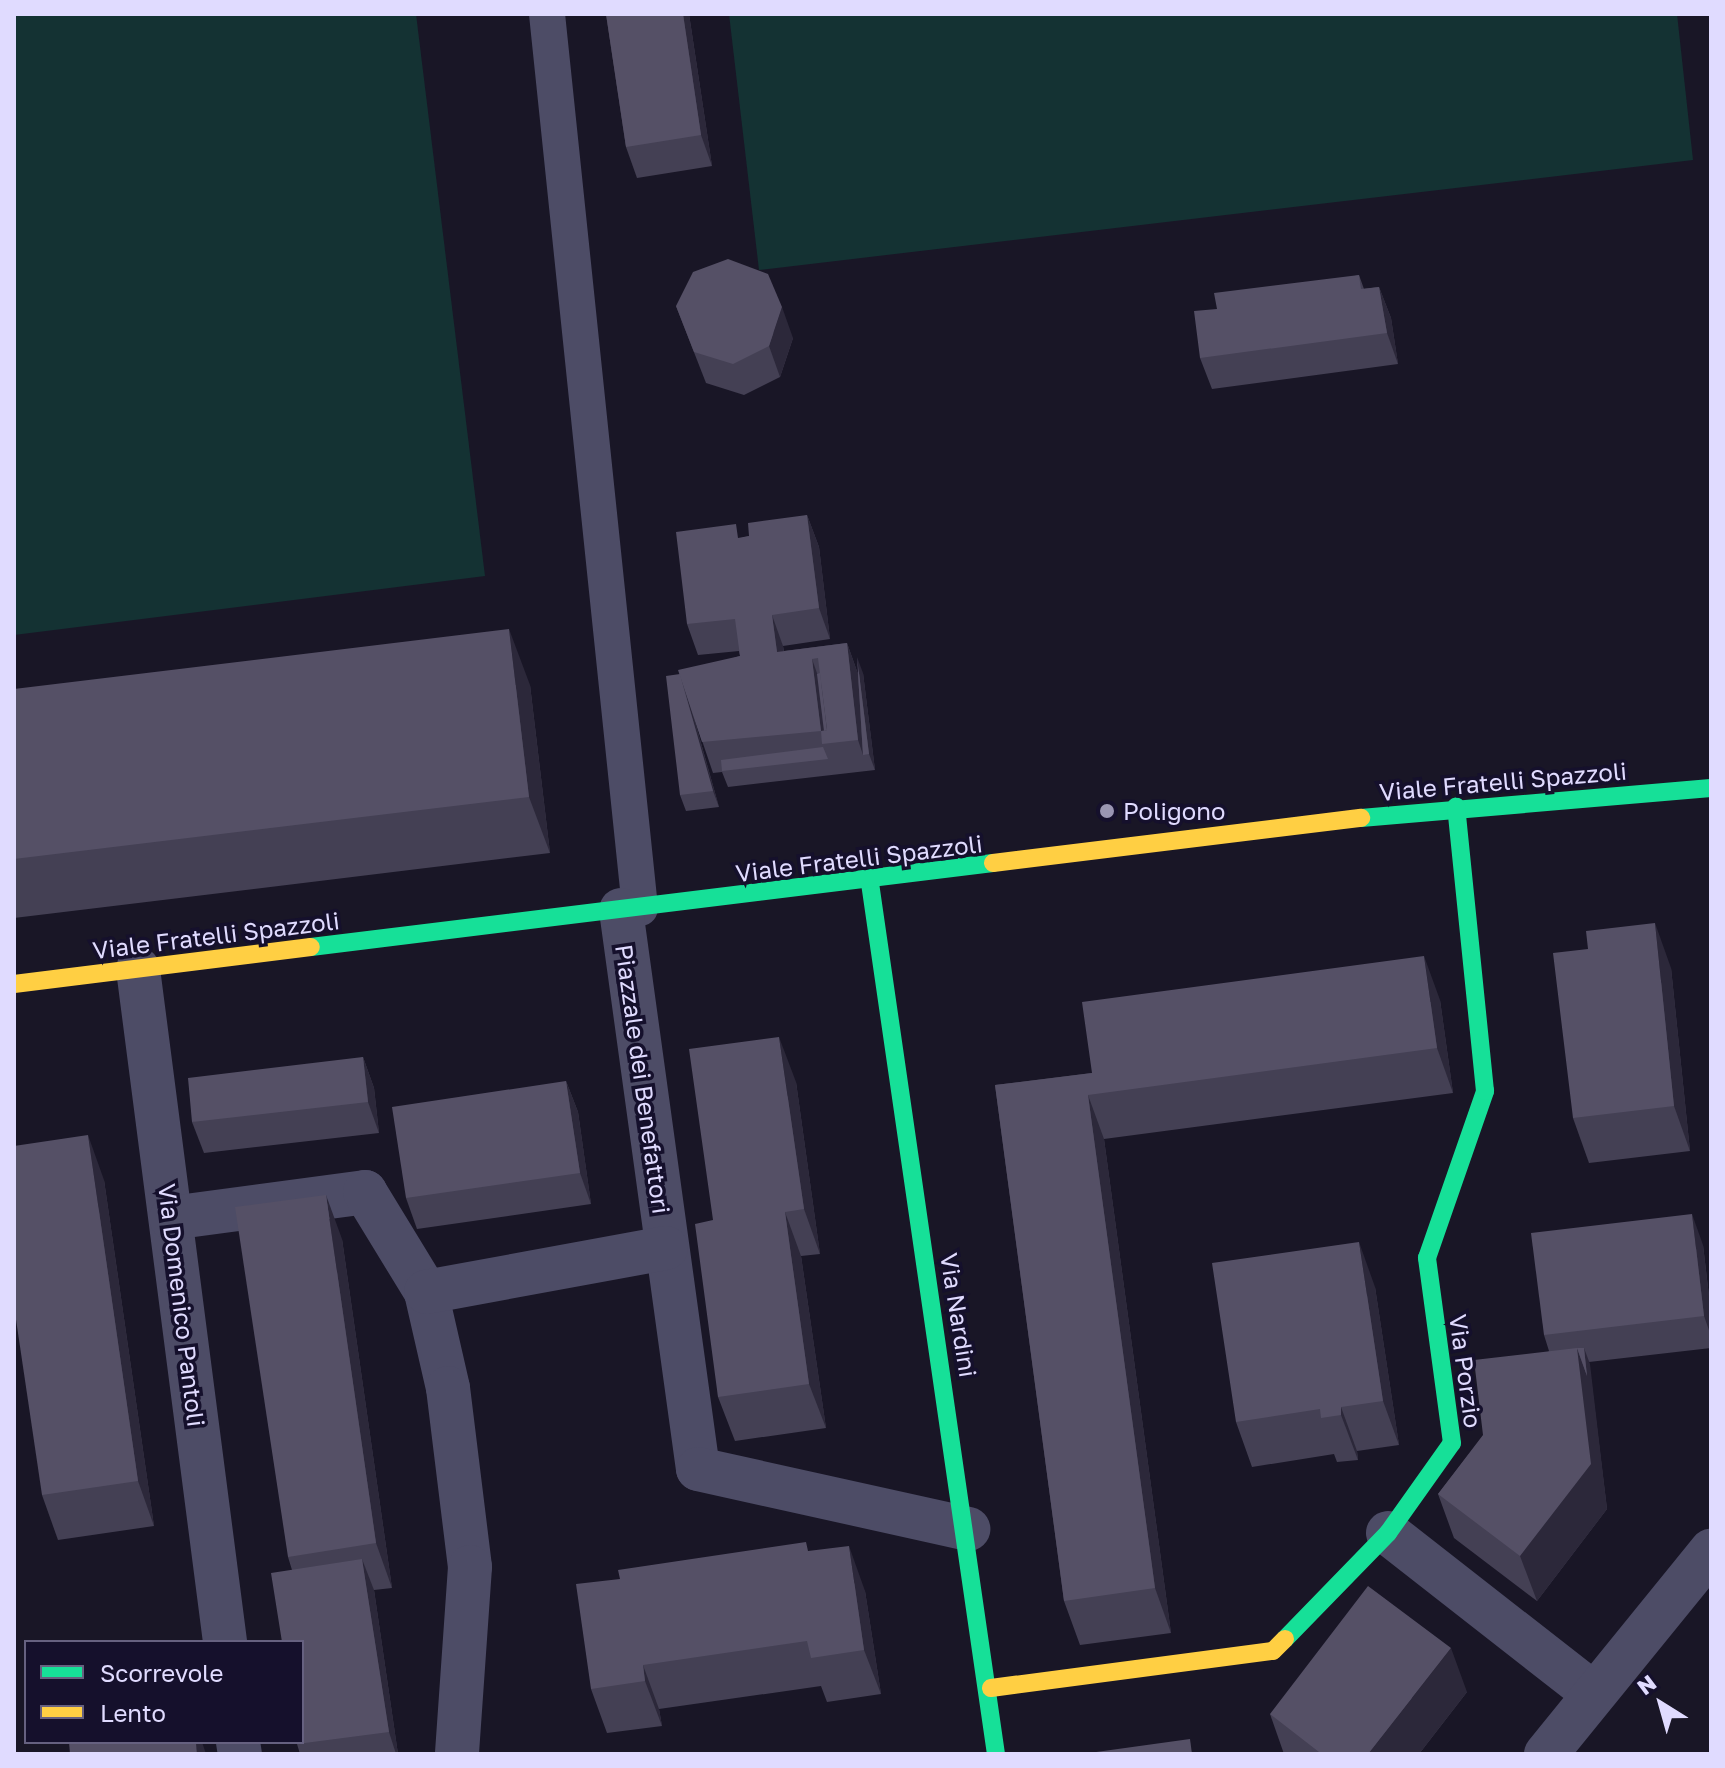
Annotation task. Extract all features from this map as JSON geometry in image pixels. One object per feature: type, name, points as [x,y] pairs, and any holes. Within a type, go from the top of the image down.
[{"type":"street","name":"Viale Fratelli Spazzoli","points":[[14,984],[870,883],[1456,806],[1711,791]]},
{"type":"street","name":"Via Porzio","points":[[991,1688],[1273,1651],[1388,1533],[1452,1443],[1427,1258],[1485,1091],[1456,806]]},
{"type":"street","name":"Via Nardini","points":[[870,883],[968,1529],[991,1688],[996,1754]]},
{"type":"street","name":"Piazzale dei Benefattori","points":[[630,909],[666,1248],[698,1469],[968,1529]]},
{"type":"street","name":"Via Domenico Pantoli","points":[[138,969],[225,1640]]},
{"type":"street","points":[[171,1218],[365,1192],[426,1292],[448,1388],[470,1567],[457,1754]]},
{"type":"street","name":"Piazzale dei Benefattori","points":[[426,1292],[666,1248]]},
{"type":"street","points":[[1388,1533],[1594,1694]]},
{"type":"street","points":[[1546,1754],[1711,1551]]},
{"type":"lane","points":[[547,14],[630,909]]},
{"type":"green space","points":[[14,14],[416,14],[485,576],[14,635]]},
{"type":"green space","points":[[729,14],[1677,14],[1693,160],[759,270]]},
{"type":"building","points":[[606,14],[683,14],[701,135],[626,147]]},
{"type":"building","points":[[728,259],[768,274],[782,307],[769,346],[733,364],[694,352],[676,306],[693,272]]},
{"type":"building","points":[[1359,275],[1361,289],[1379,287],[1387,333],[1200,358],[1194,311],[1217,309],[1214,293]]},
{"type":"building","points":[[807,515],[819,608],[772,615],[777,652],[847,643],[858,740],[822,744],[821,731],[702,742],[678,670],[740,656],[735,619],[687,624],[676,532],[736,524],[738,538],[749,536],[748,523]],"holes":[[[818,658],[827,730],[821,731],[812,659]]]},
{"type":"building","points":[[509,629],[529,797],[14,859],[14,689]]},
{"type":"building","points":[[857,657],[869,754],[863,755]]},
{"type":"building","points":[[820,673],[827,730],[824,731],[817,674]]},
{"type":"building","points":[[680,674],[713,791],[680,795],[666,676]]},
{"type":"building","points":[[823,747],[828,759],[722,771],[721,760]]},
{"type":"building","points":[[1655,923],[1674,1106],[1573,1118],[1553,953],[1588,949],[1586,931]]},
{"type":"building","points":[[1424,956],[1437,1048],[1088,1095],[1155,1588],[1064,1601],[995,1085],[1092,1073],[1082,1002]]},
{"type":"building","points":[[779,1037],[804,1209],[785,1212],[809,1384],[718,1397],[695,1224],[713,1220],[689,1049]]},
{"type":"building","points":[[363,1057],[368,1102],[192,1122],[188,1078]]},
{"type":"building","points":[[566,1081],[580,1173],[406,1198],[392,1107]]},
{"type":"building","points":[[88,1135],[138,1481],[42,1495],[14,1306],[14,1146]]},
{"type":"building","points":[[326,1195],[376,1543],[288,1557],[235,1207]]},
{"type":"building","points":[[1692,1214],[1704,1316],[1544,1335],[1531,1233]]},
{"type":"building","points":[[1359,1242],[1383,1401],[1341,1407],[1341,1415],[1321,1418],[1320,1409],[1236,1422],[1212,1263]]},
{"type":"building","points":[[1577,1348],[1591,1464],[1520,1556],[1438,1494],[1483,1435],[1474,1360]]},
{"type":"building","points":[[1577,1348],[1584,1348],[1587,1376]]},
{"type":"building","points":[[806,1542],[808,1551],[849,1546],[864,1650],[811,1658],[807,1641],[643,1665],[645,1681],[591,1689],[576,1584],[620,1579],[618,1570]]},
{"type":"building","points":[[362,1559],[389,1732],[304,1743],[304,1640],[282,1640],[271,1573]]},
{"type":"building","points":[[1368,1586],[1451,1648],[1368,1754],[1318,1754],[1270,1714]]},
{"type":"building","points":[[1190,1739],[1192,1754],[1089,1754],[1089,1753]]},
{"type":"building","points":[[69,1744],[196,1744],[197,1754],[70,1754]]},
{"type":"traffic: fast","points":[[1361,818],[1711,788]]},
{"type":"traffic: fast","points":[[1285,1639],[1388,1533],[1452,1443],[1427,1258],[1485,1091],[1456,806]]},
{"type":"traffic: fast","points":[[311,947],[993,863]]},
{"type":"traffic: fast","points":[[870,883],[996,1754]]},
{"type":"traffic: slow","points":[[993,863],[1361,818]]},
{"type":"traffic: slow","points":[[14,984],[311,947]]},
{"type":"traffic: slow","points":[[991,1688],[1273,1651],[1285,1639]]},
{"type":"place","name":"Poligono","points":[[1107,811]]}]
